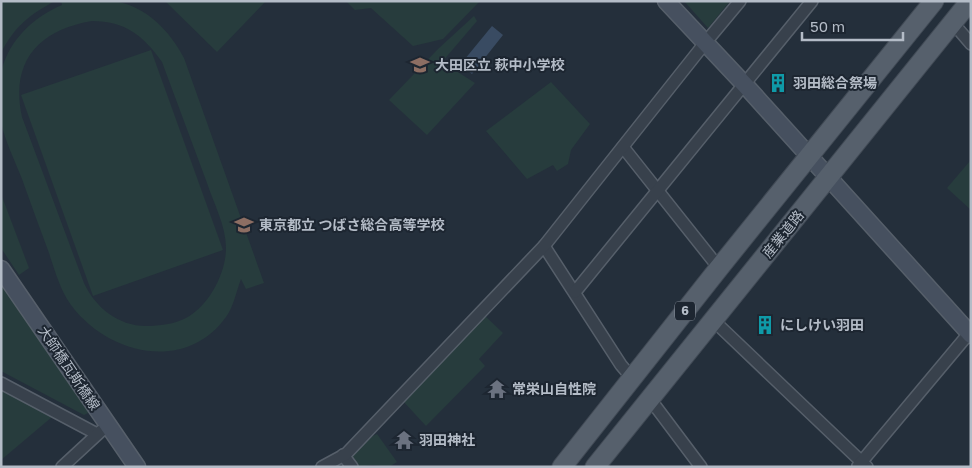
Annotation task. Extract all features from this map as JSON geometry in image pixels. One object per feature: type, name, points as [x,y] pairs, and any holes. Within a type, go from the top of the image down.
[{"type":"main road","name":"産業道路","points":[[562,467],[934,1]]},
{"type":"main road","name":"産業道路","points":[[595,467],[970,1]]},
{"type":"main road","points":[[607,467],[619,437]]},
{"type":"street","points":[[666,1],[745,85],[970,333],[862,465],[714,321]]},
{"type":"street","points":[[322,467],[343,455],[544,246],[740,1]]},
{"type":"street","points":[[575,292],[812,1]]},
{"type":"street","points":[[953,24],[971,44]]},
{"type":"street","points":[[623,147],[719,268]]},
{"type":"street","points":[[544,246],[621,365],[632,378]]},
{"type":"street","name":"大師橋瓦斯橋線","points":[[1,268],[102,430],[137,467]]},
{"type":"street","points":[[1,383],[102,430],[75,463],[62,467]]},
{"type":"street","points":[[650,399],[701,467]]},
{"type":"street","points":[[343,455],[352,467]]},
{"type":"green space","points":[[1,1],[55,1],[38,11],[17,28],[1,53]]},
{"type":"green space","points":[[61,1],[114,1],[136,8],[147,14],[164,29],[184,58],[264,283],[246,289],[241,279],[233,304],[226,317],[209,335],[190,346],[169,351],[147,351],[126,346],[105,336],[87,322],[71,305],[58,280],[5,136],[1,122],[0,95],[2,69],[17,39],[24,30],[42,16],[62,5]],"holes":[[[92,21],[124,27],[133,32],[148,45],[162,62],[224,232],[225,258],[215,288],[202,306],[194,313],[172,323],[146,326],[126,323],[109,314],[94,300],[84,283],[22,117],[19,97],[20,80],[32,52],[43,41],[73,25]]]},
{"type":"green space","points":[[165,1],[266,1],[217,52]]},
{"type":"green space","points":[[346,1],[480,1],[443,39],[413,46],[371,8],[355,10]]},
{"type":"green space","points":[[684,1],[730,1],[708,28]]},
{"type":"green space","points":[[474,16],[477,21],[442,62],[475,83],[427,135],[389,100],[438,49]]},
{"type":"green space","points":[[151,50],[223,250],[93,296],[21,95]]},
{"type":"green space","points":[[551,82],[590,124],[571,150],[568,164],[557,171],[553,165],[527,179],[486,131]]},
{"type":"green space","points":[[971,161],[971,210],[947,188]]},
{"type":"green space","points":[[1,194],[29,268],[19,275],[1,248]]},
{"type":"green space","points":[[1,279],[90,412],[84,415],[1,371]]},
{"type":"green space","points":[[484,315],[503,333],[479,359],[485,366],[426,426],[403,401]]},
{"type":"green space","points":[[1,389],[52,417],[1,460]]},
{"type":"green space","points":[[377,434],[397,462],[389,467],[373,465],[358,467],[352,455],[369,438]]},
{"type":"water","points":[[492,26],[503,35],[472,74],[460,65]]},
{"type":"place","name":"大田区立 萩中小学校","points":[[420,65]]},
{"type":"place","name":"羽田総合祭場","points":[[778,83]]},
{"type":"place","name":"東京都立 つばさ総合高等学校","points":[[244,225]]},
{"type":"place","name":"にしけい羽田","points":[[765,325]]},
{"type":"place","name":"常栄山自性院","points":[[497,389]]},
{"type":"place","name":"羽田神社","points":[[404,440]]}]
